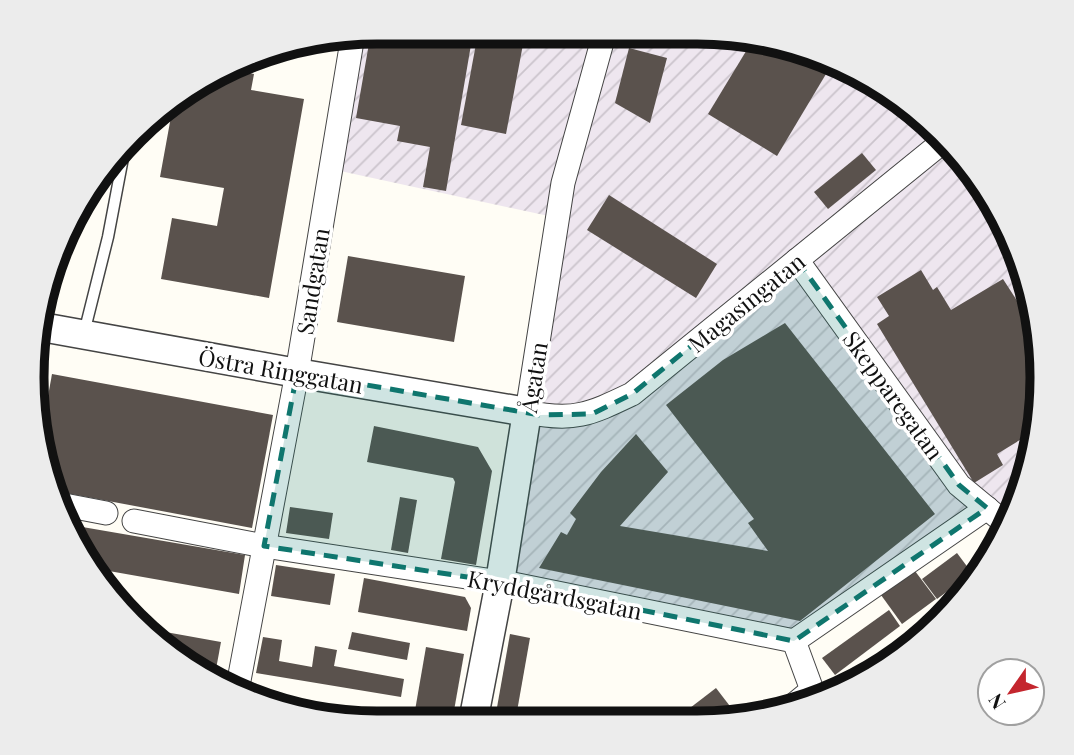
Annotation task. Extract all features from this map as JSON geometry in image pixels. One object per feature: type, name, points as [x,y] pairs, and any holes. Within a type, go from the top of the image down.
[{"type":"street","name":"Ågatan","points":[[475,711],[500,582],[563,183],[602,44]]},
{"type":"street","name":"Sandgatan","points":[[239,681],[297,373],[351,45]]},
{"type":"street","name":"Magasingatan","points":[[527,412],[564,418],[592,414],[632,394],[937,147]]},
{"type":"street","name":"Skepparegatan","points":[[797,260],[959,485],[999,516]]},
{"type":"street","name":"Östra Ringgatan","points":[[48,328],[527,412]]},
{"type":"street","points":[[69,506],[106,513]]},
{"type":"street","points":[[803,694],[794,641],[999,516]]},
{"type":"street","name":"Kryddgårdsgatan","points":[[134,521],[264,546],[500,582],[794,641]]},
{"type":"lane","points":[[84,333],[108,237],[122,163]]},
{"type":"highlighted area","points":[[797,260],[959,485],[987,508],[794,641],[513,584],[264,546],[297,373],[540,415],[592,414],[632,394]]},
{"type":"shaded area","points":[[718,44],[762,50],[804,61],[863,88],[900,113],[947,157],[986,211],[1013,270],[1024,312],[1030,356],[1030,399],[1019,464],[998,520],[987,509],[794,641],[500,582],[558,218],[331,169],[351,45]]},
{"type":"building","points":[[369,44],[471,44],[446,191],[423,187],[430,147],[397,141],[400,126],[356,118]]},
{"type":"building","points":[[476,44],[523,44],[506,134],[461,125]]},
{"type":"building","points":[[629,48],[667,58],[650,123],[615,103]]},
{"type":"building","points":[[748,48],[783,55],[828,71],[777,156],[708,114]]},
{"type":"building","points":[[244,72],[254,74],[251,90],[304,99],[269,298],[161,279],[172,218],[217,226],[224,188],[160,177],[171,115],[211,88]]},
{"type":"building","points":[[862,153],[876,170],[828,209],[814,192]]},
{"type":"building","points":[[609,195],[717,264],[696,298],[587,230]]},
{"type":"building","points":[[348,256],[465,276],[454,342],[337,322]]},
{"type":"building","points":[[921,270],[933,290],[937,287],[951,310],[1003,279],[1024,312],[1030,356],[1030,399],[1025,437],[997,454],[1003,465],[974,483],[877,324],[889,316],[877,297]]},
{"type":"building","points":[[785,323],[935,514],[800,621],[539,568],[561,532],[567,535],[576,519],[570,513],[601,472],[636,434],[668,472],[620,526],[768,551],[748,523],[754,519],[666,405],[723,360]]},
{"type":"building","points":[[52,374],[273,415],[252,528],[64,493],[50,443],[46,410]]},
{"type":"building","points":[[374,426],[478,447],[492,471],[476,565],[441,559],[455,482],[453,478],[367,462]]},
{"type":"building","points":[[400,497],[417,500],[408,553],[391,550]]},
{"type":"building","points":[[290,507],[333,513],[329,539],[286,533]]},
{"type":"building","points":[[79,526],[245,555],[239,594],[105,570]]},
{"type":"building","points":[[957,553],[969,569],[961,581],[937,599],[922,579]]},
{"type":"building","points":[[276,565],[335,574],[330,605],[271,596]]},
{"type":"building","points":[[915,571],[936,599],[902,624],[881,595]]},
{"type":"building","points":[[364,578],[465,597],[471,608],[467,631],[358,612]]},
{"type":"building","points":[[889,610],[900,626],[835,675],[822,658]]},
{"type":"building","points":[[161,631],[221,642],[216,670]]},
{"type":"building","points":[[352,632],[410,643],[407,660],[348,649]]},
{"type":"building","points":[[510,634],[530,638],[517,711],[496,711]]},
{"type":"building","points":[[263,637],[282,640],[279,661],[312,667],[315,646],[337,650],[334,666],[404,679],[401,697],[256,673]]},
{"type":"building","points":[[426,647],[464,654],[454,711],[415,711]]},
{"type":"building","points":[[716,688],[732,709],[718,711],[686,711]]}]
